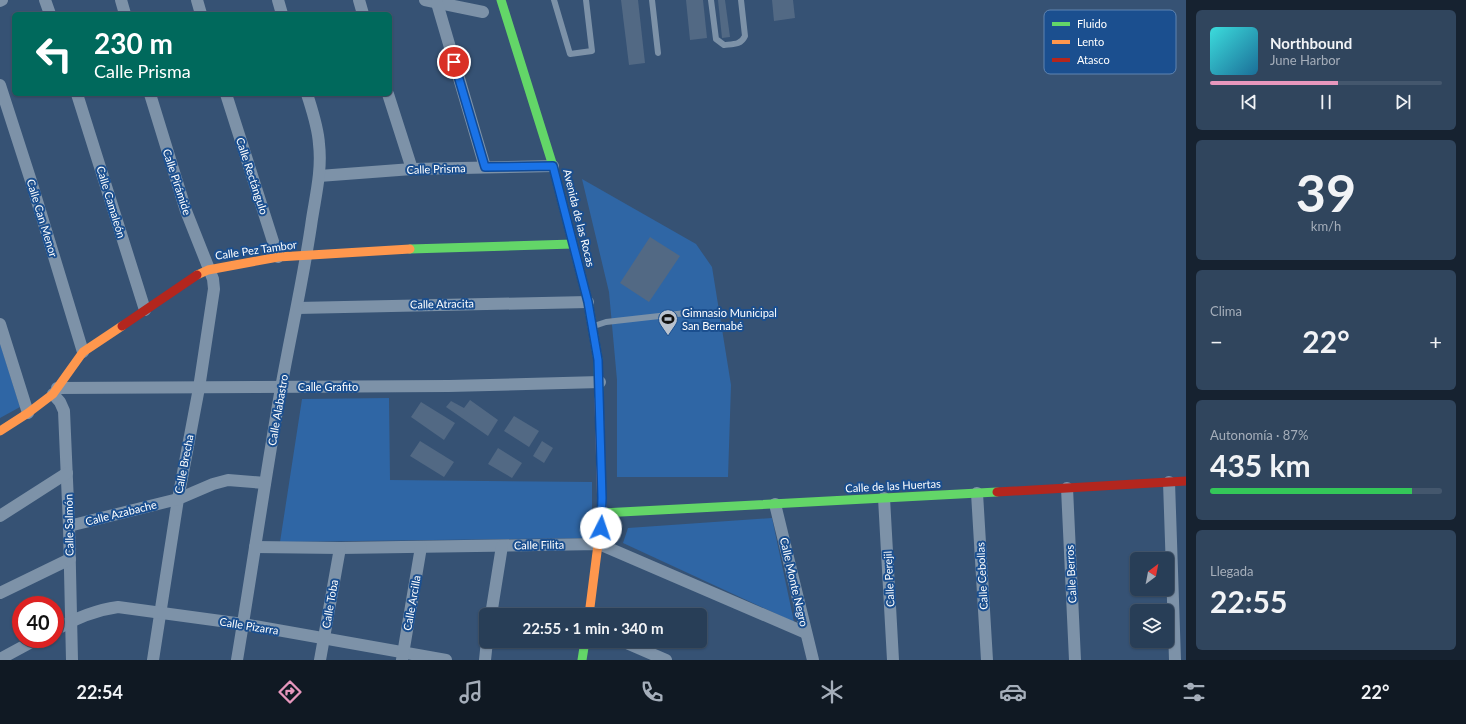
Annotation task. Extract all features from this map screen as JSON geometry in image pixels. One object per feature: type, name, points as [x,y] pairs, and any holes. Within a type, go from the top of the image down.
[{"type":"street","points":[[45,0],[49,12]]},
{"type":"street","points":[[121,0],[124,12]]},
{"type":"street","points":[[197,0],[200,12]]},
{"type":"street","points":[[278,0],[281,12]]},
{"type":"street","points":[[358,0],[362,12]]},
{"type":"street","name":"Avenida de las Rocas","points":[[501,0],[553,166],[588,302],[598,360],[600,382],[602,513],[590,608]]},
{"type":"street","points":[[483,12],[431,1],[485,167]]},
{"type":"street","name":"Calle Can Menor","points":[[0,85],[83,352]]},
{"type":"street","name":"Calle Camaleón","points":[[78,96],[145,310]]},
{"type":"street","name":"Calle Pirámide","points":[[151,96],[186,211],[208,270]]},
{"type":"street","name":"Calle Rectángulo","points":[[227,96],[278,257]]},
{"type":"street","name":"Calle Alabastro","points":[[237,660],[265,483],[307,255],[319,176],[320,143],[316,122],[308,96]]},
{"type":"street","points":[[389,96],[412,169]]},
{"type":"street","name":"Calle Prisma","points":[[319,176],[412,169],[553,166]]},
{"type":"street","name":"Calle Pez Tambor","points":[[0,431],[28,413],[55,391],[83,352],[191,278],[208,270],[278,257],[433,248],[573,244]]},
{"type":"street","name":"Calle Brecha","points":[[153,660],[178,499],[214,289],[213,279],[208,270]]},
{"type":"street","name":"Calle Atracita","points":[[297,308],[588,302]]},
{"type":"street","points":[[0,324],[28,413]]},
{"type":"street","name":"Calle Grafito","points":[[55,391],[449,386],[600,382]]},
{"type":"street","name":"Calle Salmón","points":[[55,391],[64,412],[69,526],[72,660]]},
{"type":"street","points":[[0,516],[67,473]]},
{"type":"street","name":"Calle Azabache","points":[[69,526],[178,499],[213,484],[228,480],[265,483]]},
{"type":"street","name":"Calle de las Huertas","points":[[602,513],[1186,481]]},
{"type":"street","points":[[1169,482],[1175,660]]},
{"type":"street","name":"Calle Berros","points":[[1067,488],[1075,660]]},
{"type":"street","name":"Calle Cebollas","points":[[978,493],[987,660]]},
{"type":"street","name":"Calle Perejil","points":[[884,498],[893,660]]},
{"type":"street","name":"Calle Monte Negro","points":[[775,504],[813,660]]},
{"type":"street","name":"Calle Filita","points":[[255,547],[340,548],[599,544],[806,633]]},
{"type":"street","points":[[492,608],[502,546]]},
{"type":"street","name":"Calle Arcilla","points":[[403,656],[421,547]]},
{"type":"street","name":"Calle Toba","points":[[320,660],[340,548]]},
{"type":"street","points":[[0,593],[70,559]]},
{"type":"street","name":"Calle Pizarra","points":[[64,625],[107,608],[118,607],[243,624],[403,656],[446,660]]},
{"type":"street","points":[[0,659],[20,648]]},
{"type":"street","points":[[485,660],[486,648]]},
{"type":"street","points":[[582,660],[584,648]]},
{"type":"street","points":[[638,648],[666,660]]},
{"type":"lane","points":[[554,0],[570,54],[592,51],[586,0]]},
{"type":"lane","points":[[652,0],[658,53]]},
{"type":"lane","points":[[711,0],[716,40],[724,45],[738,44],[743,41],[745,36],[741,0]]},
{"type":"lane","points":[[592,326],[606,322],[686,313]]},
{"type":"shaded area","name":"Gimnasio Municipal San Bernabé","points":[[582,179],[696,244],[712,267],[731,385],[728,477],[617,477],[617,380],[609,292]]},
{"type":"shaded area","points":[[0,343],[20,407],[0,418]]},
{"type":"shaded area","points":[[389,398],[390,480],[592,482],[592,538],[280,542],[302,399]]},
{"type":"shaded area","points":[[772,518],[794,622],[623,543],[628,528]]},
{"type":"building","points":[[621,0],[638,0],[645,63],[629,65]]},
{"type":"building","points":[[686,0],[703,0],[707,38],[690,40]]},
{"type":"building","points":[[718,0],[725,0],[730,37],[722,38]]},
{"type":"building","points":[[772,0],[793,0],[795,18],[774,21]]},
{"type":"building","points":[[650,237],[680,256],[649,302],[620,283]]},
{"type":"building","points":[[470,400],[498,420],[488,436],[446,407],[451,401],[464,408]]},
{"type":"building","points":[[421,402],[455,423],[444,440],[411,417]]},
{"type":"building","points":[[514,416],[539,431],[529,447],[504,431]]},
{"type":"building","points":[[420,441],[454,462],[444,477],[410,456]]},
{"type":"building","points":[[542,441],[553,448],[544,463],[533,456]]},
{"type":"building","points":[[498,448],[522,463],[512,478],[488,464]]},
{"type":"traffic: fast","points":[[501,0],[553,166],[588,302],[598,360],[599,399]]},
{"type":"traffic: fast","points":[[410,249],[573,244]]},
{"type":"traffic: fast","points":[[602,513],[997,492]]},
{"type":"traffic: fast","points":[[582,660],[584,648]]},
{"type":"traffic: slow","points":[[197,275],[208,270],[278,257],[410,249]]},
{"type":"traffic: slow","points":[[0,431],[28,413],[53,394],[83,352],[122,326]]},
{"type":"traffic: slow","points":[[590,608],[602,513],[599,399]]},
{"type":"traffic: jam","points":[[122,326],[197,275]]},
{"type":"traffic: jam","points":[[997,492],[1186,481]]},
{"type":"place","name":"Gimnasio Municipal San Bernabé","points":[[668,336]]},
{"type":"route","points":[[454,62],[485,167],[553,166],[588,302],[598,360],[600,382],[602,498],[601,528]]}]
